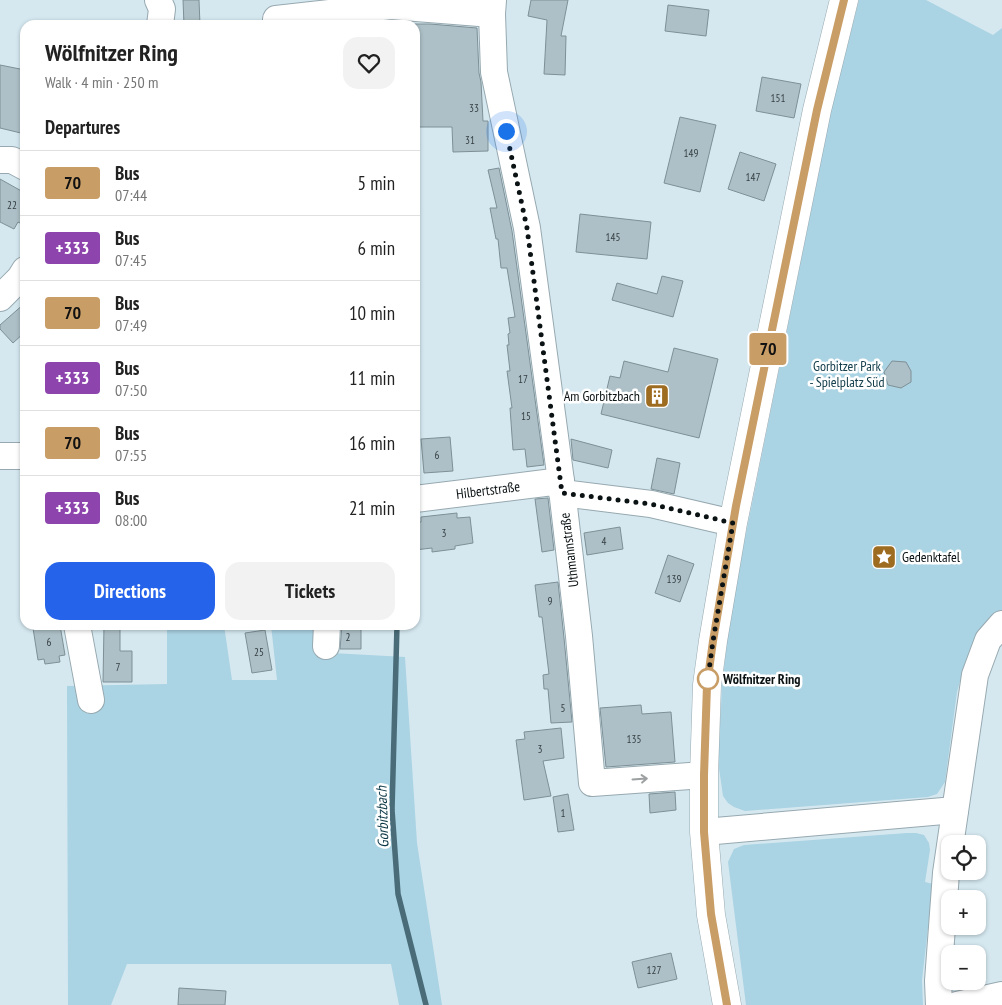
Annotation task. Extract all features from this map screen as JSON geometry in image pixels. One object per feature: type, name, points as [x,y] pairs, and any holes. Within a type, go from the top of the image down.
[{"type":"main road","points":[[727,1005],[711,914],[704,832],[707,685],[733,523],[817,110],[844,0]]},
{"type":"street","points":[[158,0],[162,9],[161,20]]},
{"type":"street","points":[[274,15],[391,6],[493,7]]},
{"type":"street","name":"Uthmannstraße","points":[[493,7],[494,72],[527,228],[562,487],[579,636],[592,783],[704,775]]},
{"type":"street","points":[[0,160],[12,160],[20,164]]},
{"type":"street","points":[[0,298],[20,278]]},
{"type":"street","points":[[0,456],[20,456]]},
{"type":"street","name":"Hilbertstraße","points":[[420,499],[562,487],[651,504],[733,523]]},
{"type":"street","points":[[939,1005],[938,981],[946,872],[975,675],[988,640],[1002,624]]},
{"type":"street","points":[[78,630],[91,700]]},
{"type":"street","points":[[704,832],[955,810]]},
{"type":"street","points":[[957,1005],[1002,995]]},
{"type":"green space","name":"Gorbitzer Park - Spielplatz Süd","points":[[859,0],[926,0],[993,35],[1002,28],[1002,614],[963,671],[957,692],[945,782],[937,794],[928,797],[745,811],[728,803],[723,796],[718,761],[722,687],[730,613],[832,106]]},
{"type":"green space","points":[[167,630],[225,630],[232,680],[277,680],[272,630],[328,630],[332,653],[405,657],[417,843],[442,1005],[399,1005],[391,964],[127,964],[111,1005],[68,1005],[67,686],[167,684]]},
{"type":"green space","points":[[907,833],[924,835],[929,843],[930,850],[925,882],[933,884],[922,980],[923,1005],[746,1005],[728,862],[734,849],[744,845]]},
{"type":"building","points":[[183,0],[199,0],[200,20],[184,20]]},
{"type":"building","points":[[531,0],[568,0],[561,36],[566,36],[565,75],[544,74],[547,20],[528,16]]},
{"type":"building","points":[[668,5],[709,10],[706,36],[665,31]]},
{"type":"building","points":[[420,24],[477,28],[483,121],[488,121],[488,151],[453,152],[452,127],[420,127]]},
{"type":"building","points":[[0,65],[20,69],[20,133],[0,128]]},
{"type":"building","points":[[762,77],[801,84],[794,118],[756,111]]},
{"type":"building","points":[[680,117],[716,125],[700,192],[664,183]]},
{"type":"building","points":[[740,152],[776,164],[764,201],[728,189]]},
{"type":"building","points":[[499,168],[512,231],[544,465],[527,467],[525,449],[513,450],[510,408],[512,408],[507,371],[510,371],[507,345],[509,345],[508,334],[510,333],[508,318],[515,317],[507,268],[501,268],[498,239],[496,239],[490,208],[497,208],[488,170]]},
{"type":"building","points":[[0,179],[20,190],[20,223],[18,222],[14,229],[0,222]]},
{"type":"building","points":[[580,214],[651,222],[647,259],[576,252]]},
{"type":"building","points":[[662,276],[683,281],[673,317],[612,300],[617,283],[657,294]]},
{"type":"building","points":[[20,307],[20,337],[13,343],[0,329],[0,325]]},
{"type":"building","name":"Am Gorbitzbach","points":[[674,348],[718,359],[699,438],[601,414],[610,376],[620,378],[624,361],[668,372]]},
{"type":"building","points":[[892,361],[906,362],[911,371],[911,382],[901,388],[888,385],[884,372]]},
{"type":"building","points":[[450,437],[453,471],[424,473],[421,439]]},
{"type":"building","points":[[571,439],[612,450],[608,468],[573,460]]},
{"type":"building","points":[[657,458],[680,463],[674,494],[651,489]]},
{"type":"building","points":[[548,498],[554,550],[542,552],[535,499]]},
{"type":"building","points":[[457,513],[457,518],[470,517],[473,543],[455,546],[455,549],[432,552],[432,548],[420,549],[421,517]]},
{"type":"building","points":[[620,527],[623,549],[587,555],[584,533]]},
{"type":"building","points":[[668,555],[694,564],[680,602],[655,593]]},
{"type":"building","points":[[558,582],[572,722],[551,723],[548,689],[544,689],[543,675],[549,674],[542,617],[539,617],[535,585]]},
{"type":"building","points":[[33,630],[61,630],[65,655],[59,656],[60,662],[45,664],[44,659],[38,660]]},
{"type":"building","points":[[104,630],[120,630],[120,651],[132,651],[132,682],[103,682]]},
{"type":"building","points":[[265,630],[272,670],[252,673],[245,633]]},
{"type":"building","points":[[342,630],[361,630],[361,649],[340,649]]},
{"type":"building","points":[[641,705],[642,714],[671,712],[675,762],[606,767],[600,708]]},
{"type":"building","points":[[561,728],[564,758],[543,761],[551,796],[524,800],[516,740],[525,739],[524,732]]},
{"type":"building","points":[[675,792],[676,810],[650,813],[649,794]]},
{"type":"building","points":[[568,794],[574,830],[558,832],[553,797]]},
{"type":"building","points":[[671,953],[677,979],[638,988],[632,962]]},
{"type":"building","points":[[179,988],[226,991],[225,1005],[178,1005]]},
{"type":"waterway","name":"Gorbitzbach","points":[[397,630],[392,810],[398,894],[426,1005]]},
{"type":"bus line","name":"70","points":[[727,1005],[711,914],[704,832],[707,685],[736,506],[817,110],[844,0]]},
{"type":"place","name":"Am Gorbitzbach","points":[[657,396]]},
{"type":"place","name":"Gedenktafel","points":[[884,557]]},
{"type":"place","name":"Wölfnitzer Ring","points":[[708,679]]},
{"type":"route","points":[[506,131],[527,228],[562,493],[651,504],[733,523],[707,685],[708,679]]}]
